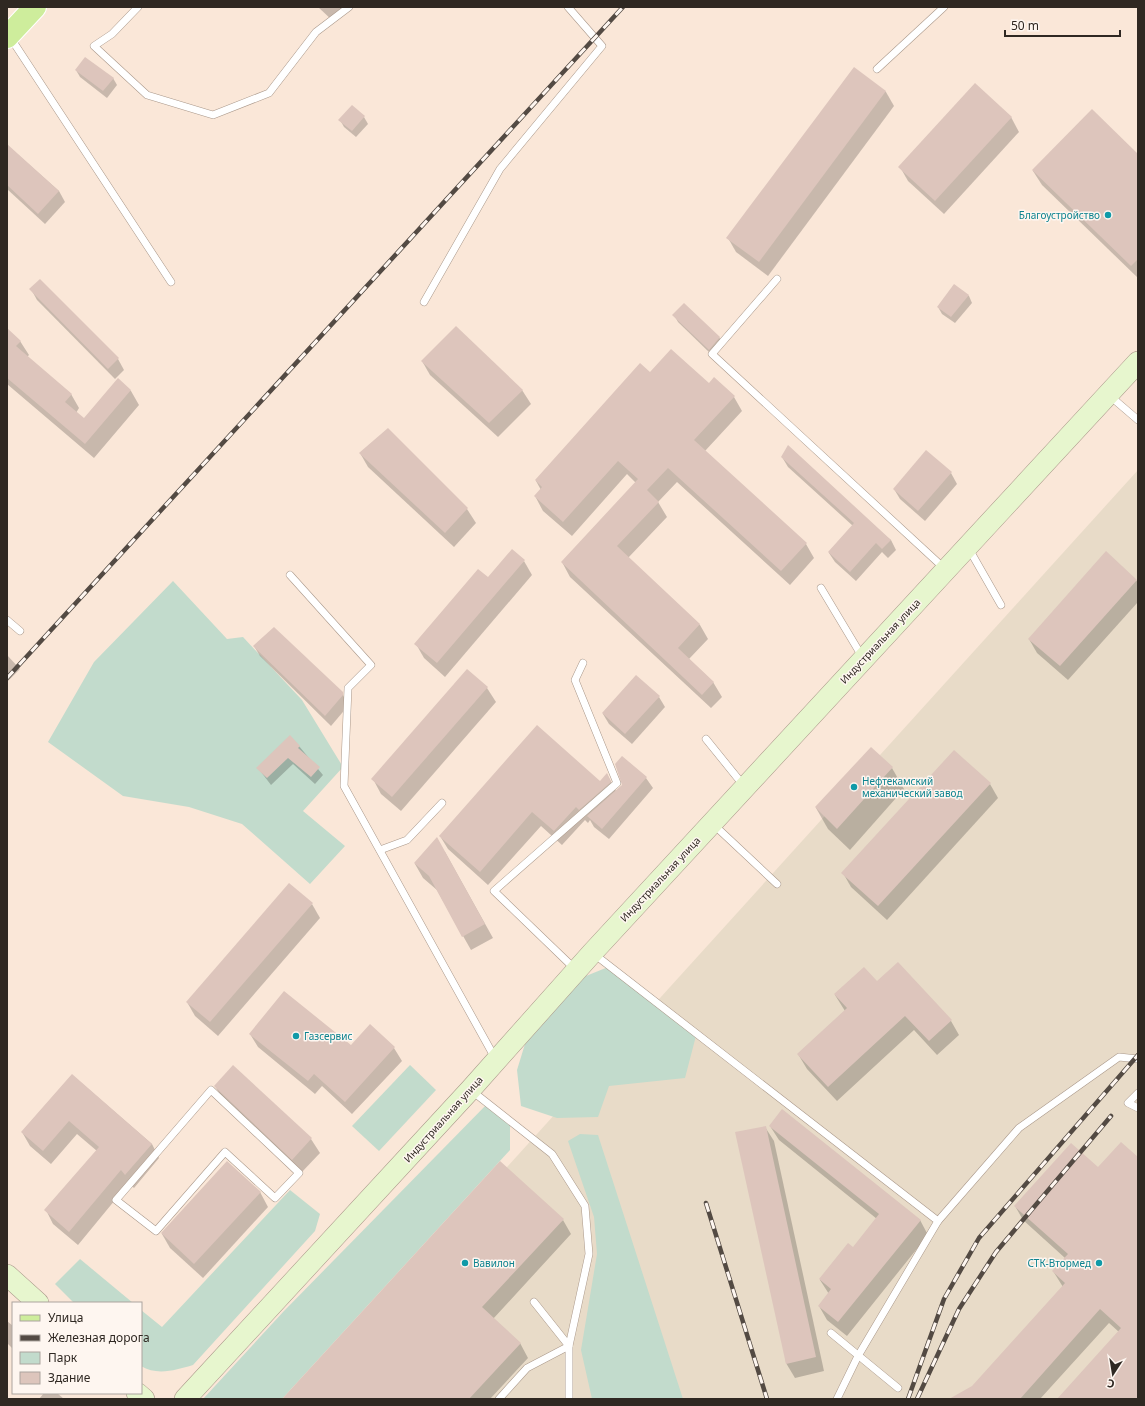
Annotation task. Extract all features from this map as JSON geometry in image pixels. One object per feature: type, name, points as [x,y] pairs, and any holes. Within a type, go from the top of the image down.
[{"type":"main road","points":[[8,36],[35,7]]},
{"type":"main road","name":"Индустриальная улица","points":[[185,1399],[470,1090],[576,970],[1138,362]]},
{"type":"main road","points":[[7,1275],[37,1302]]},
{"type":"lane","points":[[138,7],[112,34],[94,46],[147,95],[213,115],[269,93],[316,32],[349,7]]},
{"type":"lane","points":[[424,302],[500,169],[602,46],[568,7]]},
{"type":"lane","points":[[877,69],[944,7]]},
{"type":"lane","points":[[8,36],[171,282]]},
{"type":"lane","points":[[777,279],[712,354],[946,570]]},
{"type":"lane","points":[[1108,394],[1138,420]]},
{"type":"lane","points":[[968,547],[1000,605]]},
{"type":"lane","points":[[290,575],[371,666],[348,688],[344,786],[496,1060]]},
{"type":"lane","points":[[821,588],[864,659]]},
{"type":"lane","points":[[7,620],[20,631]]},
{"type":"lane","points":[[576,970],[494,891],[617,783],[575,680],[583,664]]},
{"type":"lane","points":[[706,739],[745,787]]},
{"type":"lane","points":[[380,850],[407,840],[442,803]]},
{"type":"lane","points":[[712,823],[777,884]]},
{"type":"lane","points":[[592,953],[938,1221]]},
{"type":"lane","points":[[837,1399],[858,1356],[938,1221],[1019,1128],[1119,1057],[1138,1059]]},
{"type":"lane","points":[[211,1090],[299,1173],[275,1198],[225,1152],[156,1231],[116,1200],[211,1090]]},
{"type":"lane","points":[[470,1090],[552,1154],[584,1206],[589,1254],[569,1346],[569,1399]]},
{"type":"lane","points":[[1138,1093],[1128,1103],[1138,1108]]},
{"type":"lane","points":[[534,1302],[569,1346]]},
{"type":"lane","points":[[831,1333],[898,1388]]},
{"type":"lane","points":[[499,1399],[528,1368],[569,1346]]},
{"type":"shaded area","points":[[1138,470],[1138,1399],[297,1399]]},
{"type":"green space","points":[[173,581],[227,639],[243,637],[302,700],[343,767],[303,811],[345,846],[310,884],[242,824],[189,807],[123,796],[48,742],[94,662]]},
{"type":"green space","points":[[613,965],[697,1032],[685,1078],[609,1086],[598,1117],[557,1118],[521,1106],[517,1070],[525,1044],[555,1006],[586,976]]},
{"type":"green space","points":[[410,1065],[436,1090],[379,1151],[352,1126]]},
{"type":"green space","points":[[490,1101],[510,1117],[510,1150],[282,1399],[203,1399],[284,1311]]},
{"type":"green space","points":[[580,1134],[598,1135],[683,1399],[592,1399],[581,1350],[597,1254],[594,1217],[568,1141]]},
{"type":"green space","points":[[290,1190],[320,1214],[315,1231],[193,1365],[167,1371],[153,1371],[142,1366],[142,1311],[162,1327]]},
{"type":"green space","points":[[80,1259],[132,1302],[73,1302],[55,1284]]},
{"type":"building","points":[[85,57],[114,78],[103,91],[75,70]]},
{"type":"building","points":[[854,67],[886,91],[759,262],[726,238]]},
{"type":"building","points":[[975,83],[1012,117],[935,201],[898,167]]},
{"type":"building","points":[[352,105],[365,116],[352,131],[338,120]]},
{"type":"building","name":"Благоустройство","points":[[1092,109],[1138,154],[1138,259],[1131,266],[1032,170]]},
{"type":"building","points":[[7,144],[59,191],[38,214],[7,185]]},
{"type":"building","points":[[40,279],[119,358],[108,369],[29,289]]},
{"type":"building","points":[[954,284],[969,295],[951,317],[937,307]]},
{"type":"building","points":[[684,303],[720,337],[709,350],[672,315]]},
{"type":"building","points":[[456,326],[523,390],[489,423],[421,361]]},
{"type":"building","points":[[7,328],[21,341],[16,346],[72,394],[65,402],[84,418],[118,378],[131,390],[85,444],[7,378]]},
{"type":"building","points":[[671,349],[709,383],[714,377],[735,396],[694,440],[807,543],[781,571],[668,468],[647,490],[659,502],[617,546],[700,624],[678,648],[714,682],[702,695],[561,562],[638,479],[618,461],[563,522],[534,496],[542,487],[535,480],[640,363],[650,372]]},
{"type":"building","points":[[388,428],[468,508],[445,533],[359,453]]},
{"type":"building","points":[[788,445],[891,540],[882,549],[876,543],[850,572],[828,552],[854,523],[781,457]]},
{"type":"building","points":[[926,450],[952,472],[918,511],[893,489]]},
{"type":"building","points":[[512,549],[525,560],[437,663],[414,644],[478,569],[488,577]]},
{"type":"building","points":[[1106,551],[1137,580],[1060,666],[1028,639]]},
{"type":"building","points":[[274,627],[343,692],[343,695],[325,716],[253,646]]},
{"type":"building","points":[[467,669],[488,687],[392,797],[371,779]]},
{"type":"building","points":[[636,675],[660,696],[625,734],[602,713]]},
{"type":"building","points":[[537,725],[600,781],[607,773],[611,782],[579,810],[576,807],[554,831],[532,812],[480,872],[439,836]]},
{"type":"building","points":[[290,735],[300,746],[298,748],[320,767],[311,777],[288,758],[267,778],[256,768]]},
{"type":"building","name":"Нефтекамский механический завод","points":[[871,747],[893,767],[837,829],[815,807]]},
{"type":"building","points":[[954,750],[991,783],[878,906],[841,873]]},
{"type":"building","points":[[622,756],[647,777],[602,829],[587,816],[622,785],[615,764]]},
{"type":"building","points":[[437,837],[485,924],[462,937],[429,876],[414,863]]},
{"type":"building","points":[[289,883],[313,903],[210,1022],[186,1002]]},
{"type":"building","points":[[898,962],[952,1020],[929,1041],[905,1016],[828,1087],[797,1054],[847,1008],[834,994],[864,967],[877,981]]},
{"type":"building","points":[[284,991],[351,1045],[370,1024],[395,1047],[345,1102],[314,1074],[308,1081],[249,1034]]},
{"type":"building","points":[[233,1065],[312,1138],[292,1160],[214,1086]]},
{"type":"building","points":[[72,1074],[152,1144],[125,1175],[121,1170],[69,1232],[44,1210],[99,1147],[69,1121],[43,1151],[21,1132]]},
{"type":"building","points":[[782,1109],[921,1220],[838,1322],[818,1306],[831,1289],[819,1279],[848,1243],[853,1247],[879,1214],[769,1126]]},
{"type":"building","points":[[766,1126],[816,1357],[786,1364],[735,1132]]},
{"type":"building","name":"СТК-Втормед","points":[[1121,1142],[1138,1157],[1138,1399],[1057,1399],[1121,1328],[1100,1309],[1020,1399],[949,1399],[972,1386],[1065,1283],[1052,1271],[1068,1254],[1014,1206],[1071,1143],[1098,1167]]},
{"type":"building","points":[[227,1161],[261,1192],[194,1264],[161,1233]]},
{"type":"building","name":"Вавилон","points":[[500,1161],[564,1219],[482,1307],[521,1343],[469,1399],[282,1399]]},
{"type":"railway","points":[[7,678],[623,7]]},
{"type":"railway","points":[[908,1399],[944,1299],[979,1238],[1138,1055]]},
{"type":"railway","points":[[917,1399],[959,1309],[996,1252],[1111,1116]]},
{"type":"railway","points":[[706,1203],[767,1399]]},
{"type":"place","name":"Благоустройство","points":[[1108,215]]},
{"type":"place","name":"Нефтекамский механический завод","points":[[854,787]]},
{"type":"place","name":"Газсервис","points":[[296,1036]]},
{"type":"place","name":"Вавилон","points":[[465,1263]]},
{"type":"place","name":"СТК-Втормед","points":[[1099,1263]]}]
